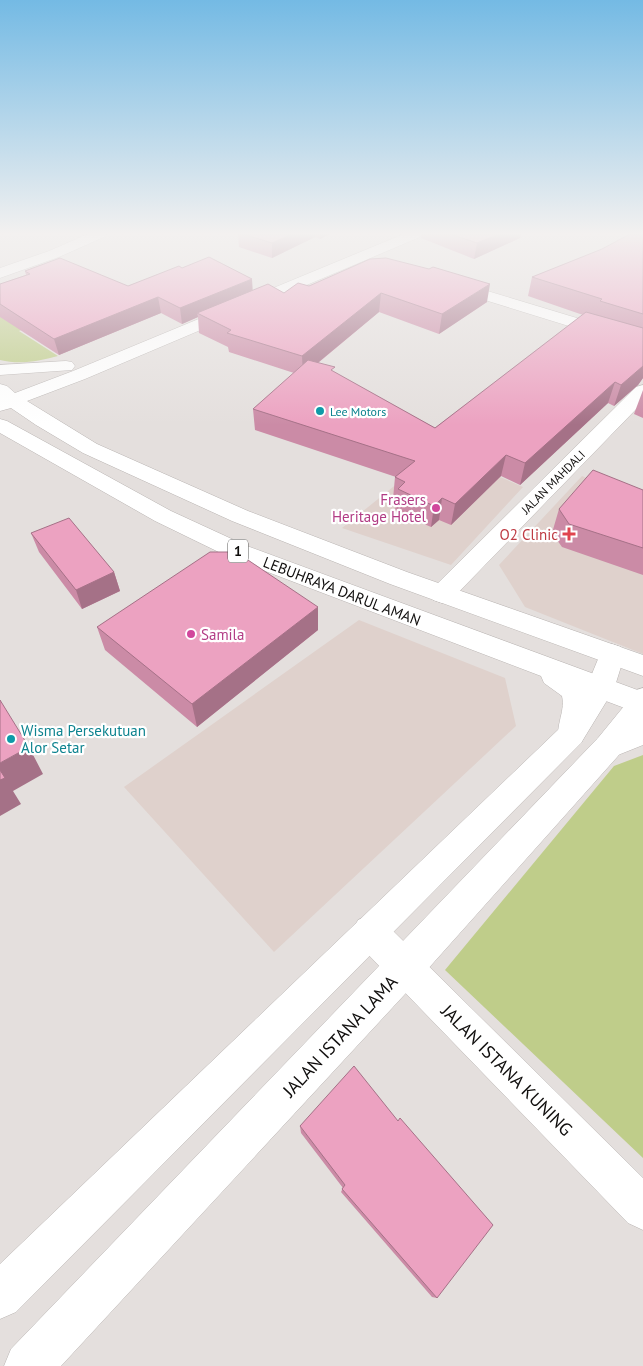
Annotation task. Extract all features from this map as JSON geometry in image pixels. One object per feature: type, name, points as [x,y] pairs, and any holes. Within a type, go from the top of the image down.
[{"type":"main road","points":[[0,370],[72,371],[241,298]]},
{"type":"main road","points":[[3,396],[72,371],[256,298]]},
{"type":"main road","points":[[494,298],[643,344]]},
{"type":"main road","points":[[45,422],[51,402],[72,371]]},
{"type":"main road","name":"JALAN MAHDALI","points":[[442,594],[643,391]]},
{"type":"main road","name":"LEBUHRAYA DARUL AMAN","points":[[3,396],[45,422],[126,467],[233,514],[306,544],[643,666]]},
{"type":"main road","name":"LEBUHRAYA DARUL AMAN","points":[[0,425],[163,516],[239,552],[600,689],[643,710]]},
{"type":"main road","points":[[490,646],[557,677],[573,688],[578,698],[571,735]]},
{"type":"main road","points":[[0,1296],[571,735],[600,689],[612,654]]},
{"type":"main road","name":"JALAN ISTANA LAMA","points":[[28,1366],[405,968],[643,710]]},
{"type":"main road","name":"JALAN ISTANA KUNING","points":[[370,932],[643,1208]]},
{"type":"shaded area","name":"Frasers Heritage Hotel","points":[[439,450],[523,487],[451,565],[342,528]]},
{"type":"shaded area","points":[[582,476],[643,501],[643,654],[525,607],[499,565]]},
{"type":"shaded area","points":[[359,620],[505,678],[516,726],[274,952],[124,787]]},
{"type":"green space","points":[[0,298],[11,298],[46,320],[19,331],[58,356],[22,362],[0,360]]},
{"type":"green space","points":[[643,755],[643,1158],[445,970],[614,766]]},
{"type":"building","points":[[0,298],[156,298],[54,339],[0,304]]},
{"type":"building","points":[[159,298],[205,298],[180,308]]},
{"type":"building","points":[[234,298],[375,298],[302,356],[227,333],[231,330],[197,313]]},
{"type":"building","points":[[395,298],[468,298],[442,314]]},
{"type":"building","points":[[598,298],[643,298],[643,314],[600,301],[602,299]]},
{"type":"building","points":[[586,312],[643,328],[643,366],[621,385],[615,382],[525,463],[506,455],[455,504],[442,498],[434,506],[398,489],[405,482],[395,477],[415,461],[253,409],[308,360],[335,367],[331,370],[435,428]]},
{"type":"building","points":[[593,470],[643,490],[643,548],[569,524],[559,509]]},
{"type":"building","points":[[69,518],[114,572],[76,590],[31,533]]},
{"type":"building","points":[[210,552],[236,552],[318,607],[192,704],[97,627]]},
{"type":"building","points":[[0,700],[29,747],[0,763]]},
{"type":"building","points":[[0,770],[5,778],[0,780]]},
{"type":"building","points":[[354,1066],[398,1121],[400,1118],[493,1225],[437,1298],[342,1189],[345,1185],[300,1126]]},
{"type":"place","name":"Lee Motors","points":[[320,411]]},
{"type":"place","name":"Frasers Heritage Hotel","points":[[436,508]]},
{"type":"place","name":"O2 Clinic","points":[[569,534]]},
{"type":"place","name":"Samila","points":[[191,634]]},
{"type":"place","name":"Wisma Persekutuan Alor Setar","points":[[11,739]]}]
